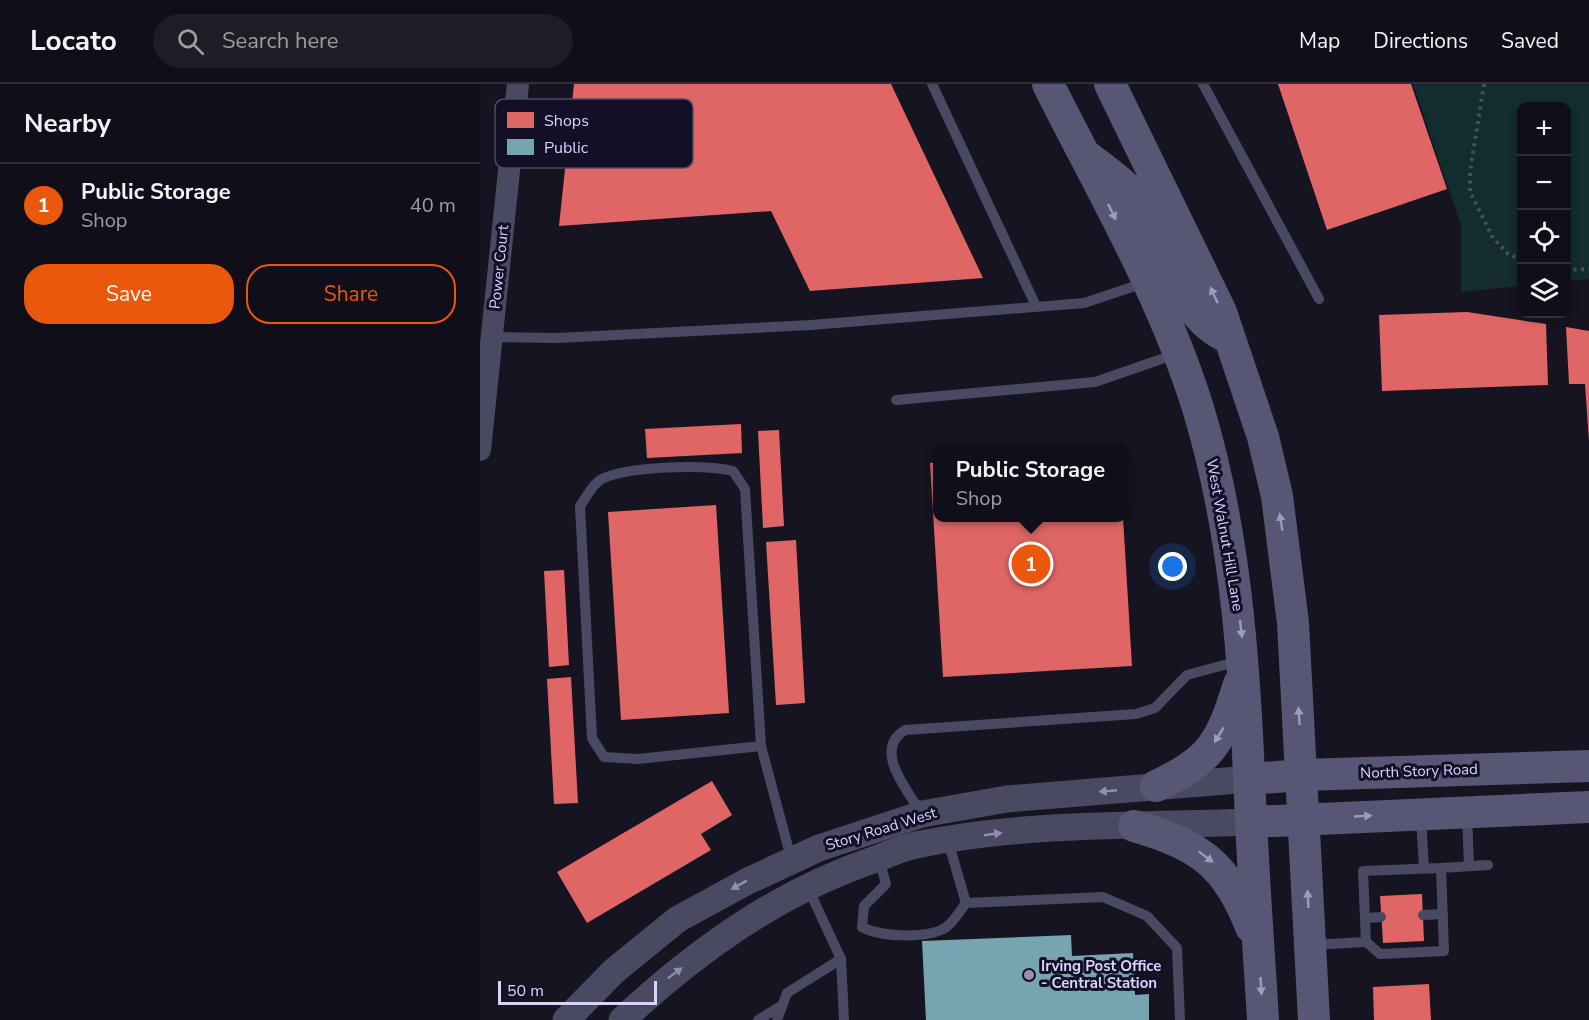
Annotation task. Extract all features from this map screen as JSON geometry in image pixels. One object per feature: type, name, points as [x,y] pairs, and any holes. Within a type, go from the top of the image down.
[{"type":"main road","name":"West Walnut Hill Lane","points":[[1048,84],[1147,282],[1178,354],[1197,407],[1214,473],[1235,584],[1244,660],[1263,1020]]},
{"type":"main road","points":[[1118,89],[1221,312],[1263,437],[1277,496],[1293,623],[1314,1020]]},
{"type":"main road","points":[[1083,154],[1131,191],[1148,215],[1194,310],[1208,327],[1223,335],[1228,333]]},
{"type":"main road","points":[[1156,786],[1187,772],[1203,759],[1224,726],[1239,684],[1244,660]]},
{"type":"main road","name":"North Story Road","points":[[1250,779],[1302,775],[1589,766]]},
{"type":"main road","points":[[1548,768],[1549,808]]},
{"type":"main road","points":[[1251,822],[1589,807]]},
{"type":"main road","points":[[1134,826],[1170,836],[1211,860],[1228,878],[1242,904],[1258,946]]},
{"type":"street","name":"Power Court","points":[[517,99],[519,84]]},
{"type":"street","name":"Power Court","points":[[480,450],[510,168]]},
{"type":"street","name":"Story Road West","points":[[567,1020],[614,971],[678,919],[791,858],[922,814],[1007,799],[1250,779]]},
{"type":"street","name":"Story Road West","points":[[622,1020],[663,982],[732,929],[829,875],[914,845],[1026,829],[1251,822]]},
{"type":"street","points":[[791,858],[807,887]]},
{"type":"lane","points":[[932,84],[1036,306]]},
{"type":"lane","points":[[1203,84],[1319,299]]},
{"type":"lane","points":[[492,337],[557,338],[811,325],[1084,303],[1147,282]]},
{"type":"lane","points":[[897,400],[1095,382],[1178,354]]},
{"type":"lane","points":[[761,746],[638,759],[604,757],[592,738],[580,506],[597,482],[618,472],[714,467],[733,471],[745,489],[761,746],[791,858]]},
{"type":"lane","points":[[922,814],[892,760],[891,746],[896,735],[905,730],[1136,714],[1155,708],[1187,675],[1244,660]]},
{"type":"lane","points":[[1467,811],[1469,866]]},
{"type":"lane","points":[[1421,813],[1424,868]]},
{"type":"lane","points":[[948,840],[966,903]]},
{"type":"lane","points":[[878,858],[886,884],[864,906],[862,927],[876,934],[929,934],[946,928],[966,903],[1103,897],[1147,916],[1177,948],[1180,1020]]},
{"type":"lane","points":[[1366,942],[1363,871],[1488,865]]},
{"type":"lane","points":[[1311,945],[1366,942],[1380,954],[1444,951],[1441,868]]},
{"type":"lane","points":[[807,887],[841,958],[844,1020]]},
{"type":"lane","points":[[1423,915],[1443,914]]},
{"type":"lane","points":[[1365,918],[1381,917]]},
{"type":"lane","points":[[777,1020],[787,993],[841,958]]},
{"type":"lane","points":[[758,1020],[781,1006]]},
{"type":"path","points":[[1484,84],[1470,172],[1470,192],[1493,238],[1508,254],[1517,258]]},
{"type":"path","points":[[1571,270],[1589,268]]},
{"type":"green space","points":[[1413,84],[1589,84],[1589,279],[1571,281],[1571,102],[1517,102],[1517,286],[1461,292],[1461,226]]},
{"type":"building: Shops","points":[[574,84],[891,84],[983,278],[810,291],[771,211],[559,226],[565,168],[693,168],[693,99],[572,99]]},
{"type":"building: Shops","points":[[1278,84],[1411,84],[1447,189],[1327,230]]},
{"type":"building: Shops","points":[[1467,312],[1546,324],[1548,385],[1382,391],[1379,315]]},
{"type":"building: Shops","points":[[1566,327],[1589,331],[1589,442],[1585,384],[1569,384]]},
{"type":"building: Shops","points":[[741,424],[742,453],[647,458],[645,429]]},
{"type":"building: Shops","points":[[779,430],[784,526],[763,528],[758,431]]},
{"type":"building: Shops","points":[[930,463],[933,463],[933,512]]},
{"type":"building: Shops","points":[[716,505],[729,713],[621,720],[608,512]]},
{"type":"building: Shops","points":[[934,522],[1123,522],[1132,666],[943,677]]},
{"type":"building: Shops","points":[[796,540],[805,703],[776,705],[766,542]]},
{"type":"building: Shops","points":[[564,570],[569,665],[549,667],[544,571]]},
{"type":"building: Shops","points":[[571,677],[578,803],[554,804],[547,679]]},
{"type":"building: Shops","points":[[712,781],[732,815],[701,834],[711,850],[587,923],[557,872]]},
{"type":"building: Shops","points":[[1422,894],[1424,941],[1383,943],[1380,896]]},
{"type":"building: Shops","points":[[1429,984],[1431,1020],[1374,1020],[1373,987]]},
{"type":"building: Public","name":"Irving Post Office - Central Station","points":[[1071,935],[1072,956],[1133,953],[1135,995],[1149,994],[1149,1020],[926,1020],[922,941]]},
{"type":"place","name":"Public Storage","points":[[1031,564]]},
{"type":"place","name":"Irving Post Office - Central Station","points":[[1029,975]]}]
